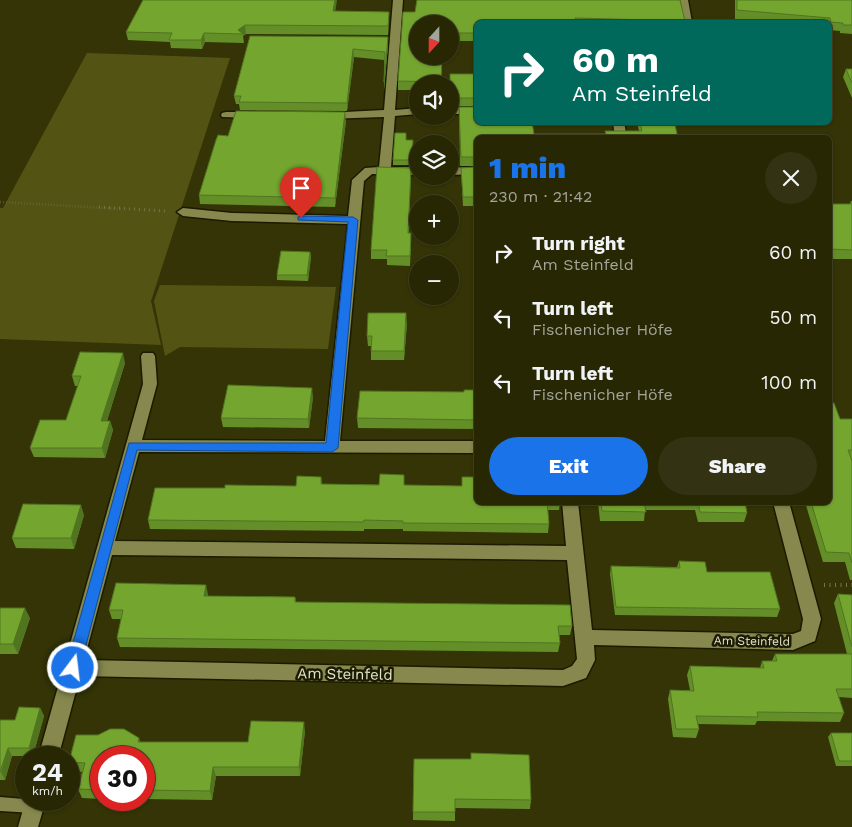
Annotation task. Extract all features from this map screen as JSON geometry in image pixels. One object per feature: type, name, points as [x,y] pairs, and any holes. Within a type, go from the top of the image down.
[{"type":"street","points":[[386,170],[389,40],[398,0]]},
{"type":"street","points":[[459,111],[474,111]]},
{"type":"street","points":[[310,116],[356,116],[409,112]]},
{"type":"street","points":[[226,115],[264,115]]},
{"type":"street","points":[[332,448],[358,180],[369,170],[409,171]]},
{"type":"street","points":[[459,171],[474,171]]},
{"type":"street","points":[[183,212],[232,217],[353,220]]},
{"type":"street","points":[[51,746],[150,384],[148,356]]},
{"type":"street","points":[[133,446],[474,447]]},
{"type":"street","name":"Am Steinfeld","points":[[73,668],[563,678],[579,672],[586,660],[570,505]]},
{"type":"street","name":"Am Steinfeld","points":[[585,637],[793,642],[810,636],[812,619],[782,505]]},
{"type":"street","points":[[104,548],[576,553]]},
{"type":"street","points":[[28,827],[33,811]]},
{"type":"lane","points":[[684,0],[688,20]]},
{"type":"lane","points":[[0,804],[15,804]]},
{"type":"path","points":[[0,202],[151,211]]},
{"type":"shaded area","points":[[87,53],[230,58],[151,301],[161,345],[0,339],[0,208],[3,208]]},
{"type":"shaded area","points":[[160,285],[336,287],[328,349],[180,347],[165,356],[154,301]]},
{"type":"building","points":[[143,0],[335,0],[333,11],[389,12],[388,26],[245,25],[238,30],[243,34],[204,33],[201,40],[169,40],[172,33],[126,32]]},
{"type":"building","points":[[417,0],[680,0],[685,20],[575,18],[576,20],[474,20],[474,33],[459,33],[459,15],[409,15],[409,65],[442,65],[441,75],[409,75],[409,81],[398,81],[403,12],[415,12]]},
{"type":"building","points":[[737,0],[852,0],[852,25],[832,22],[830,18],[737,10]]},
{"type":"building","points":[[250,36],[388,37],[384,82],[385,52],[353,49],[347,103],[239,102],[241,96],[234,96]]},
{"type":"building","points":[[846,69],[852,69],[852,83]]},
{"type":"building","points":[[450,74],[474,74],[474,98],[459,98],[459,75]]},
{"type":"building","points":[[459,107],[474,107],[474,125],[532,125],[534,134],[606,134],[605,131],[642,131],[641,125],[675,125],[677,135],[474,135],[474,157],[461,157]]},
{"type":"building","points":[[236,111],[345,112],[335,198],[199,195],[218,135],[228,136]]},
{"type":"building","points":[[395,133],[406,133],[406,140],[409,140],[409,160],[393,160]]},
{"type":"building","points":[[377,167],[409,168],[408,233],[410,255],[386,256],[387,250],[371,250]]},
{"type":"building","points":[[474,167],[474,197],[463,197],[461,168]]},
{"type":"building","points":[[832,204],[852,204],[852,250],[832,249]]},
{"type":"building","points":[[281,251],[310,252],[307,275],[277,275]]},
{"type":"building","points":[[368,313],[406,313],[404,351],[371,351],[372,336],[367,336]]},
{"type":"building","points":[[80,352],[123,353],[101,421],[110,421],[102,448],[30,448],[40,420],[66,420],[81,376],[72,376]]},
{"type":"building","points":[[228,385],[312,388],[308,419],[221,418]]},
{"type":"building","points":[[464,390],[474,390],[474,420],[357,418],[360,391],[464,392]]},
{"type":"building","points":[[832,403],[834,403],[840,419],[852,419],[852,450],[848,450],[852,461],[852,563],[849,553],[826,552],[812,505],[832,505]]},
{"type":"building","points":[[380,474],[404,475],[404,485],[462,486],[462,477],[474,477],[474,505],[547,505],[549,524],[403,523],[403,521],[364,520],[363,522],[148,520],[155,488],[225,488],[225,485],[296,486],[297,476],[321,477],[321,484],[379,485]]},
{"type":"building","points":[[23,504],[81,505],[71,538],[12,538]]},
{"type":"building","points":[[601,505],[645,505],[646,512],[602,511]]},
{"type":"building","points":[[699,505],[746,505],[747,513],[700,512]]},
{"type":"building","points":[[679,561],[705,562],[707,572],[770,572],[780,609],[616,607],[611,566],[680,568]]},
{"type":"building","points":[[116,583],[206,585],[204,596],[295,597],[295,602],[570,605],[572,626],[558,626],[560,643],[117,638],[123,610],[109,610]]},
{"type":"building","points":[[838,594],[852,595],[852,647]]},
{"type":"building","points":[[0,608],[25,608],[13,644],[0,644]]},
{"type":"building","points":[[775,654],[852,654],[852,689],[836,689],[844,713],[757,712],[758,717],[696,716],[699,729],[676,729],[670,690],[694,691],[690,666],[764,668],[762,661],[777,661]]},
{"type":"building","points":[[19,707],[40,708],[30,746],[8,748],[0,772],[0,720],[15,720]]},
{"type":"building","points":[[251,721],[304,722],[299,767],[213,767],[210,791],[155,790],[155,746],[90,746],[90,790],[80,789],[85,763],[80,763],[80,746],[73,746],[76,735],[98,735],[110,729],[124,729],[139,738],[138,742],[248,742]]},
{"type":"building","points":[[831,733],[852,733],[852,761],[839,761]]},
{"type":"building","points":[[471,753],[529,755],[531,800],[455,799],[455,812],[413,812],[414,759],[471,759]]},
{"type":"route","points":[[73,668],[133,446],[332,448],[353,220],[301,218]]}]
